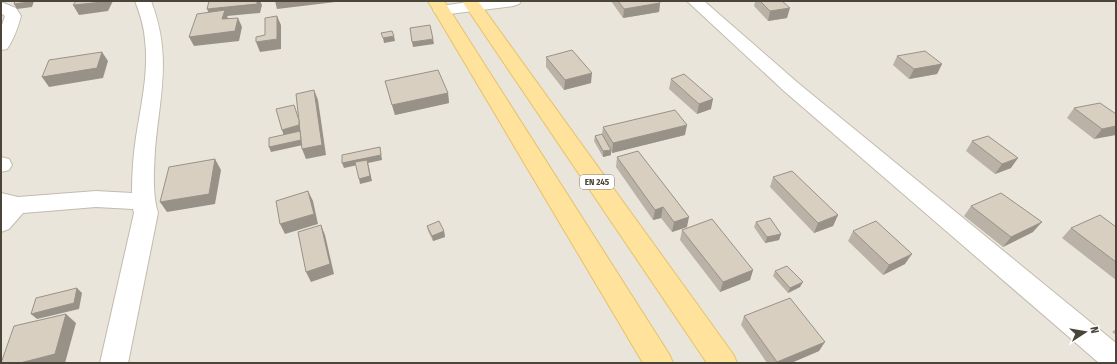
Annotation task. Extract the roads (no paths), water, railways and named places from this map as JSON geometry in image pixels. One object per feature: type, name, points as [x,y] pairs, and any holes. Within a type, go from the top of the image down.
[{"type":"main road","name":"EN 245","points":[[472,3],[723,363]]},
{"type":"main road","points":[[439,5],[659,363]]},
{"type":"street","points":[[114,363],[146,213],[143,202],[144,158],[153,93],[154,46],[150,15],[143,1]]},
{"type":"street","points":[[439,5],[513,1]]},
{"type":"street","points":[[694,1],[797,92],[1116,360]]},
{"type":"street","points":[[1,7],[10,11],[13,16],[11,24],[1,45]]},
{"type":"street","points":[[1,223],[9,203],[94,199],[143,202]]}]
